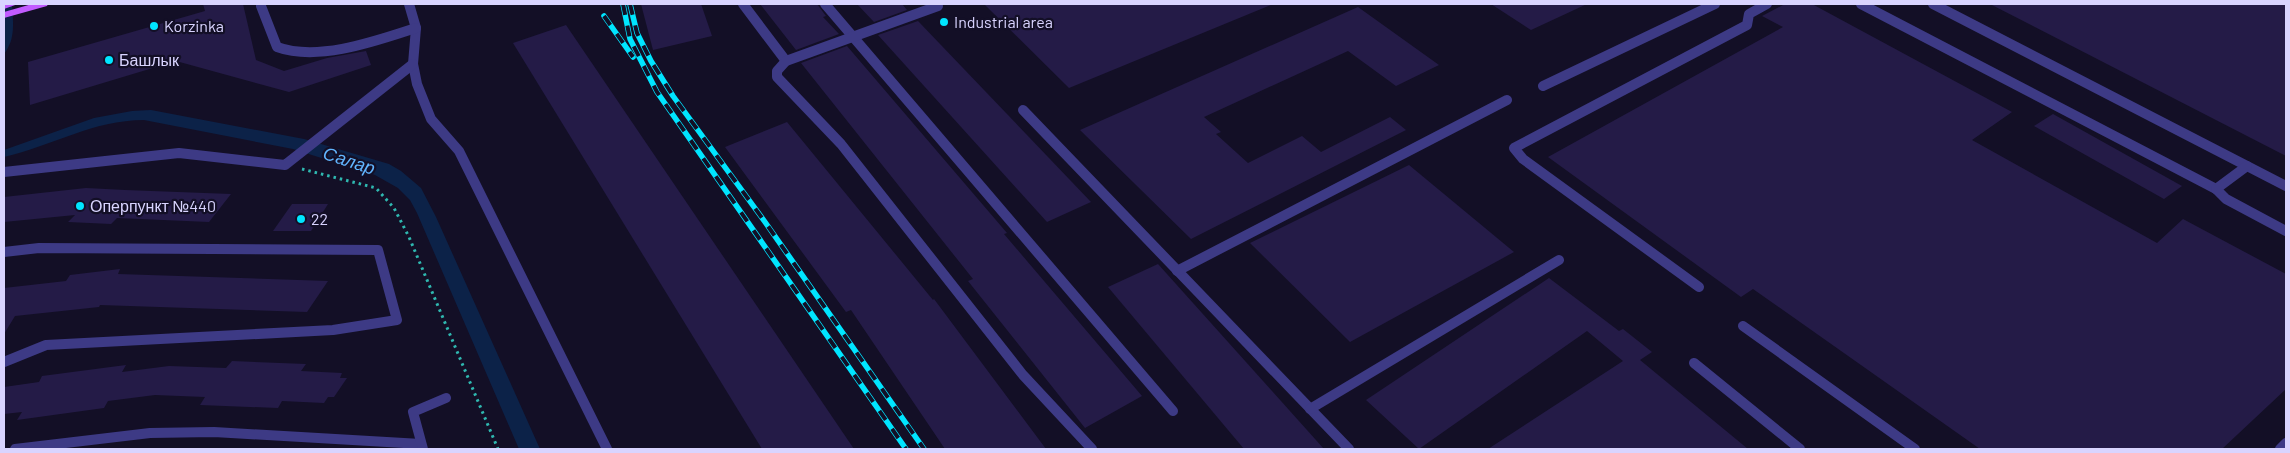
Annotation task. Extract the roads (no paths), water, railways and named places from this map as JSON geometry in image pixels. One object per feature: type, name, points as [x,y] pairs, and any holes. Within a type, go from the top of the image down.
[{"type":"main road","points":[[4,6],[13,4]]},
{"type":"main road","points":[[4,15],[43,4]]},
{"type":"lane","points":[[409,4],[416,28],[414,64],[417,84],[431,119],[459,151],[607,449]]},
{"type":"lane","points":[[743,4],[786,61]]},
{"type":"lane","points":[[825,4],[1173,410]]},
{"type":"lane","points":[[936,4],[938,6],[786,61],[777,71],[777,77],[841,144],[1023,375],[1092,449]]},
{"type":"lane","points":[[1543,86],[1715,4]]},
{"type":"lane","points":[[1699,287],[1523,159],[1514,148],[1747,25],[1749,14],[1767,4]]},
{"type":"lane","points":[[1861,4],[2216,190],[2226,199],[2286,231]]},
{"type":"lane","points":[[1933,4],[2286,186]]},
{"type":"lane","points":[[260,6],[277,47],[292,53],[356,47],[416,28]]},
{"type":"lane","points":[[4,172],[54,165],[179,153],[285,165],[414,64]]},
{"type":"lane","points":[[1178,271],[1506,100]]},
{"type":"lane","points":[[1023,110],[1349,449]]},
{"type":"lane","points":[[2216,190],[2247,166]]},
{"type":"lane","points":[[4,252],[39,248],[378,250],[397,320],[333,330],[46,346],[4,362]]},
{"type":"lane","points":[[1310,409],[1559,260]]},
{"type":"lane","points":[[1743,326],[1915,449]]},
{"type":"lane","points":[[1694,363],[1800,449]]},
{"type":"lane","points":[[15,449],[150,433],[214,432],[422,446],[413,412],[446,398]]},
{"type":"lane","points":[[2280,449],[2286,443]]},
{"type":"water","points":[[4,4],[12,4],[13,24],[12,36],[4,54]]},
{"type":"water","name":"Салар","points":[[151,110],[304,139],[389,164],[401,171],[421,188],[436,217],[540,449],[519,449],[417,213],[410,200],[398,188],[375,175],[293,149],[144,120],[107,124],[4,157],[4,150],[94,118],[132,111]]},
{"type":"railway","points":[[623,4],[630,39],[657,92],[906,449]]},
{"type":"railway","points":[[630,4],[637,33],[651,61],[673,96],[765,222],[924,449]]},
{"type":"railway","points":[[604,16],[633,57]]},
{"type":"place","name":"Industrial area","points":[[944,22]]},
{"type":"place","name":"Korzinka","points":[[154,26]]},
{"type":"place","name":"Башлык","points":[[109,60]]},
{"type":"place","name":"Оперпункт №440","points":[[80,206]]},
{"type":"place","name":"22","points":[[301,219]]}]
